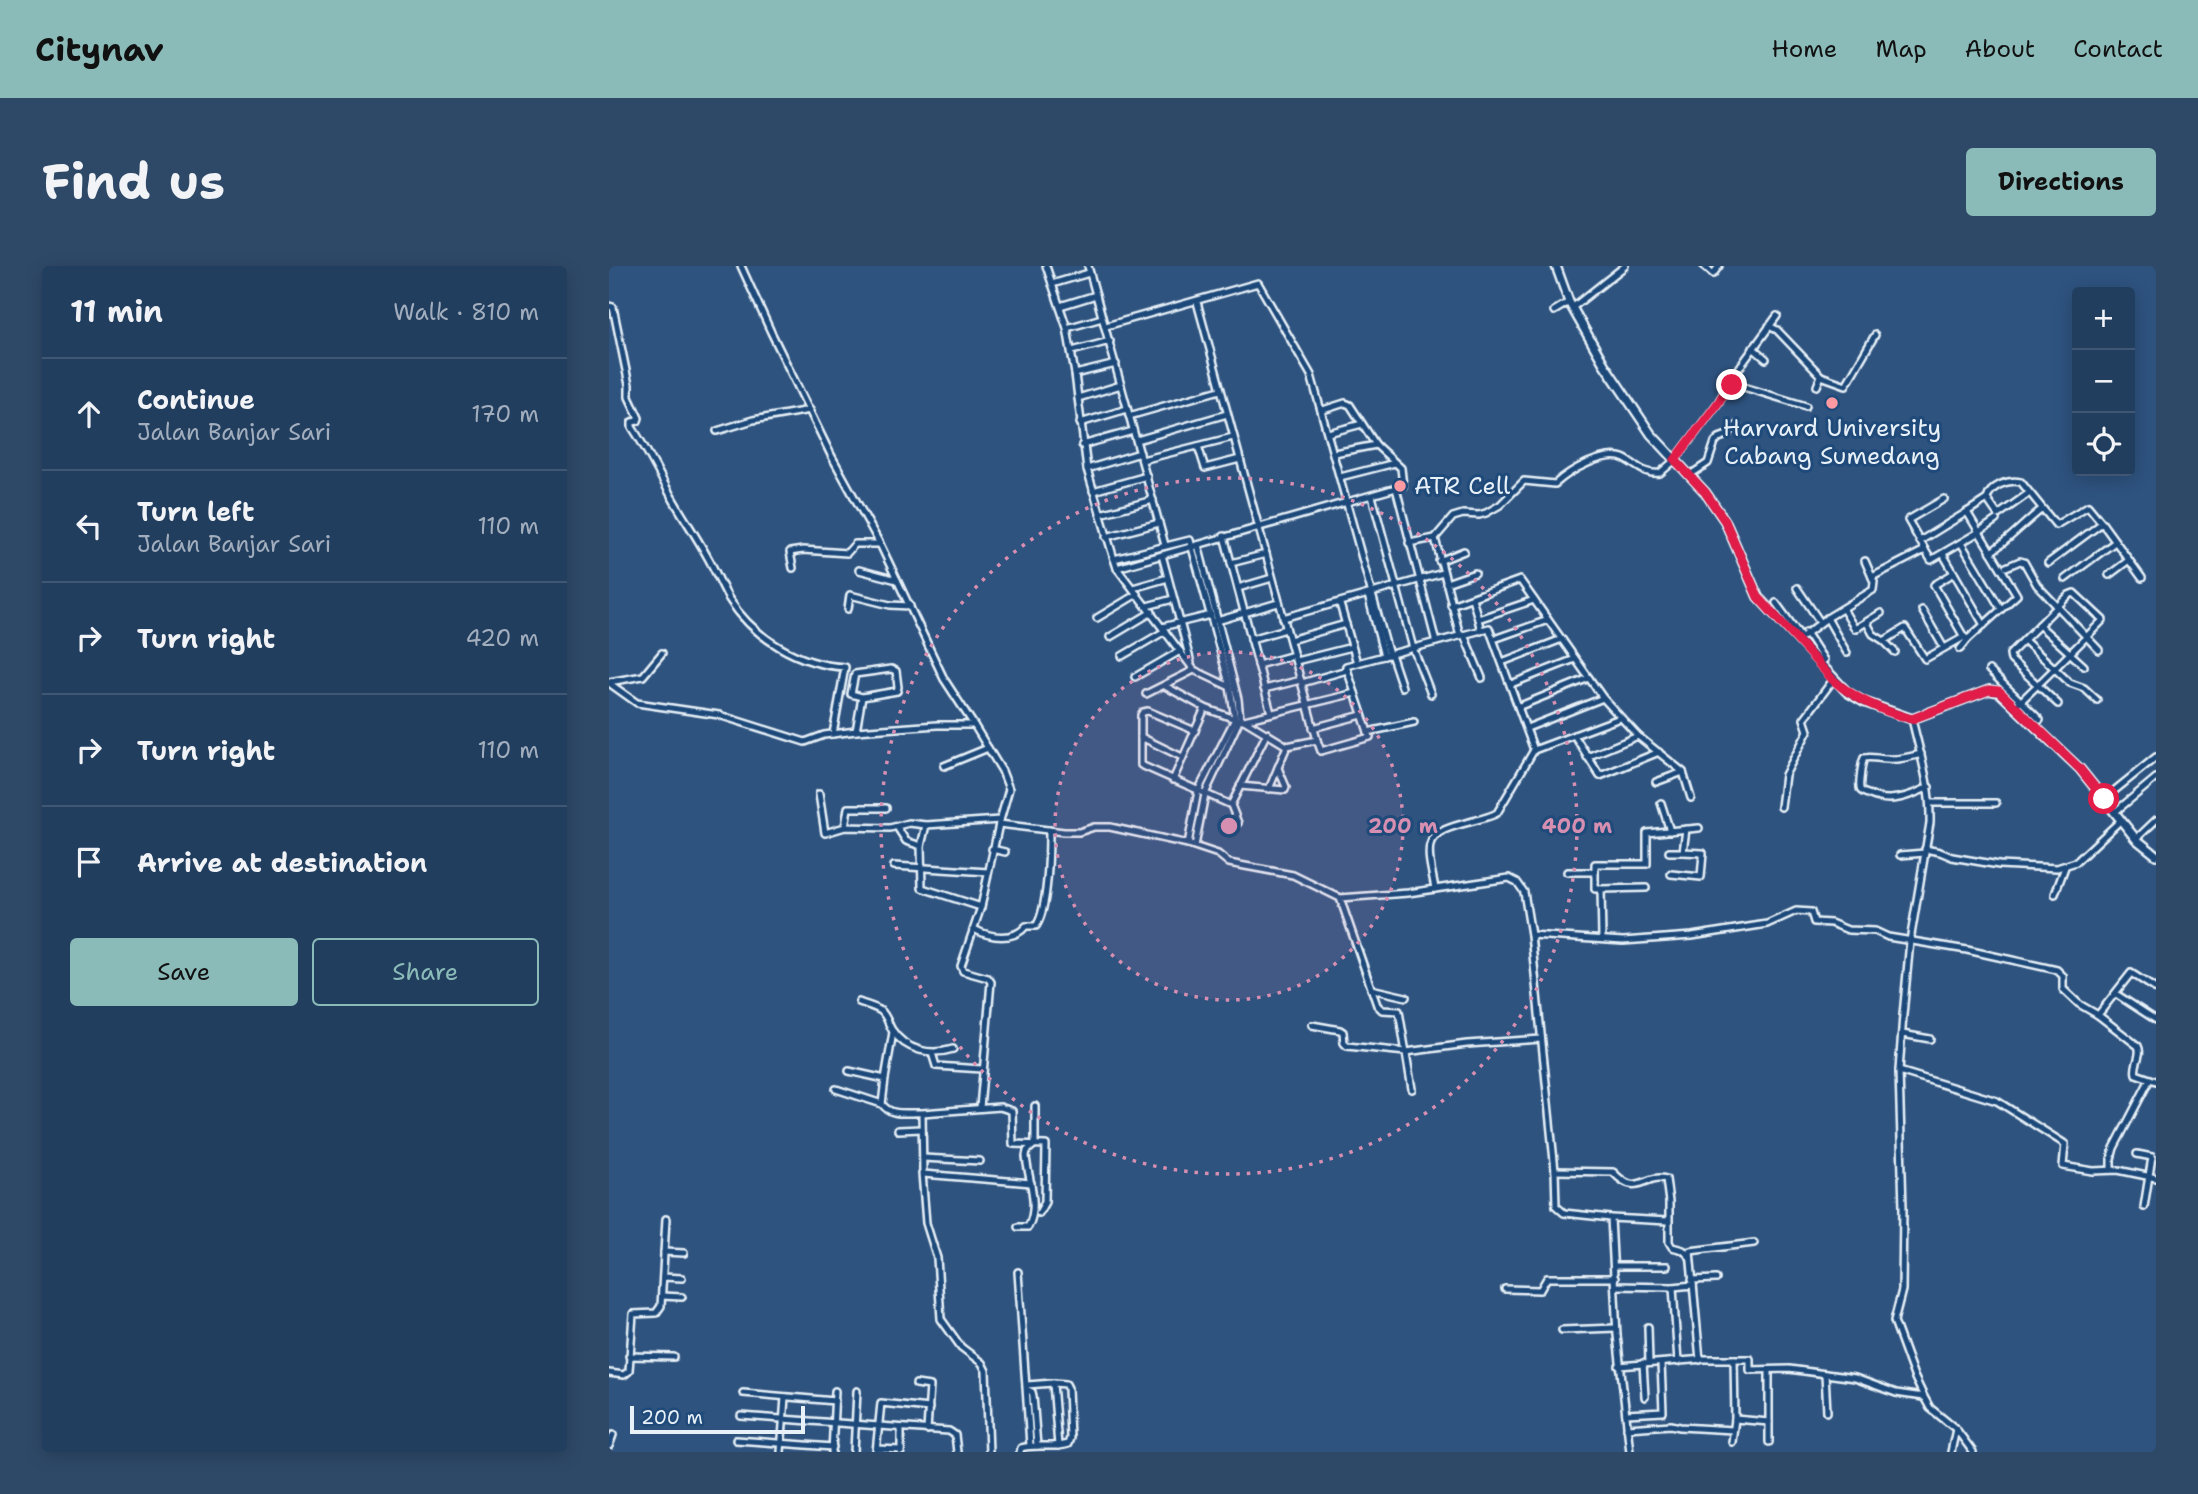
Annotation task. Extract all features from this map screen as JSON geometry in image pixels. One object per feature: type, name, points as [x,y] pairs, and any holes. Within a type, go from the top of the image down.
[{"type":"street","points":[[741,266],[831,455],[880,544],[944,679],[988,748],[1009,789],[992,849],[981,907],[961,968],[990,979],[980,1108]]},
{"type":"street","points":[[1046,266],[1072,351],[1087,469],[1117,568],[1192,667],[1230,687]]},
{"type":"street","points":[[1556,266],[1570,305],[1651,434],[1690,475],[1725,521],[1758,597],[1824,660]]},
{"type":"street","points":[[1554,311],[1570,305],[1625,266]]},
{"type":"street","points":[[1704,266],[1713,274],[1719,266]]},
{"type":"street","points":[[1052,284],[1088,270],[1106,326],[1165,545]]},
{"type":"street","points":[[1106,326],[1258,284],[1311,374],[1323,410],[1370,594],[1388,655],[1402,687]]},
{"type":"street","points":[[1060,306],[1096,295]]},
{"type":"street","points":[[1197,302],[1321,751],[1370,737],[1346,666],[1489,628],[1535,750]]},
{"type":"street","points":[[609,306],[613,307],[621,343],[629,397],[639,418],[631,423],[632,427],[652,457],[729,599],[758,631],[797,657],[824,666],[845,667],[833,734]]},
{"type":"street","points":[[1409,543],[1435,538],[1453,517],[1458,515],[1486,513],[1500,505],[1524,481],[1555,484],[1572,470],[1607,457],[1625,458],[1644,472],[1660,473],[1675,460],[1718,403],[1777,316]]},
{"type":"street","points":[[1067,328],[1102,318]]},
{"type":"street","points":[[1769,326],[1777,330],[1821,376],[1847,384],[1875,335]]},
{"type":"street","points":[[1072,351],[1109,341]]},
{"type":"street","points":[[1753,348],[1766,359]]},
{"type":"street","points":[[1075,374],[1116,364]]},
{"type":"street","points":[[1817,386],[1821,376]]},
{"type":"street","points":[[1727,388],[1730,389],[1734,384],[1805,406]]},
{"type":"street","points":[[1078,398],[1121,385]]},
{"type":"street","points":[[1080,423],[1220,390]]},
{"type":"street","points":[[1117,568],[1372,496],[1404,484],[1401,468],[1376,444],[1348,404],[1323,410]]},
{"type":"street","points":[[717,431],[754,420],[810,410]]},
{"type":"street","points":[[1137,440],[1227,414]]},
{"type":"street","points":[[1328,433],[1362,424]]},
{"type":"street","points":[[1690,475],[1708,463],[1715,442],[1737,425]]},
{"type":"street","points":[[1082,445],[1133,431]]},
{"type":"street","points":[[1142,460],[1233,437]]},
{"type":"street","points":[[1334,453],[1376,444]]},
{"type":"street","points":[[1198,446],[1205,468],[1240,459]]},
{"type":"street","points":[[1087,469],[1140,453]]},
{"type":"street","points":[[1340,477],[1395,463]]},
{"type":"street","points":[[1093,491],[1147,476]]},
{"type":"street","points":[[1920,541],[1987,499],[1988,494],[1996,487],[2014,480],[2021,482],[2056,525],[2088,506],[2142,578]]},
{"type":"street","points":[[1395,488],[1436,642]]},
{"type":"street","points":[[1987,499],[1998,515],[2029,493]]},
{"type":"street","points":[[1372,496],[1413,648],[1431,694]]},
{"type":"street","points":[[1944,499],[1908,520],[1931,560],[1996,520]]},
{"type":"street","points":[[1100,514],[1153,500]]},
{"type":"street","points":[[1991,552],[2042,509]]},
{"type":"street","points":[[1967,512],[2021,603]]},
{"type":"street","points":[[1106,537],[1159,523]]},
{"type":"street","points":[[2048,563],[2102,523]]},
{"type":"street","points":[[1224,536],[1271,713]]},
{"type":"street","points":[[1435,538],[1451,605],[1482,678]]},
{"type":"street","points":[[1114,559],[1189,539],[1195,546],[1217,621],[1238,699],[1240,719],[1205,794],[1195,846]]},
{"type":"street","points":[[2065,579],[2115,542]]},
{"type":"street","points":[[1961,543],[2001,609]]},
{"type":"street","points":[[793,568],[790,552],[803,550],[847,554],[855,544],[880,544]]},
{"type":"street","points":[[1188,844],[1198,790],[1240,719],[1195,546]]},
{"type":"street","points":[[1872,577],[1925,550]]},
{"type":"street","points":[[1440,561],[1464,551]]},
{"type":"street","points":[[1231,563],[1266,554]]},
{"type":"street","points":[[1943,554],[1984,625]]},
{"type":"street","points":[[1162,555],[1192,667]]},
{"type":"street","points":[[2109,575],[2129,560]]},
{"type":"street","points":[[1801,637],[1820,622],[1873,590],[1874,582],[1865,561]]},
{"type":"street","points":[[2006,568],[2019,561],[2024,562],[2032,579],[2099,650]]},
{"type":"street","points":[[859,570],[897,580]]},
{"type":"street","points":[[1283,618],[1443,573]]},
{"type":"street","points":[[1446,583],[1475,573]]},
{"type":"street","points":[[1954,573],[1934,585],[1966,638]]},
{"type":"street","points":[[1097,618],[1135,591],[1168,578]]},
{"type":"street","points":[[1238,588],[1272,578]]},
{"type":"street","points":[[1451,605],[1520,580],[1603,698],[1638,736],[1683,772],[1691,798]]},
{"type":"street","points":[[1797,588],[1820,622]]},
{"type":"street","points":[[2018,704],[2038,685],[2101,622],[2102,618],[2074,593],[2009,657],[2038,685],[2058,704]]},
{"type":"street","points":[[848,609],[850,595],[890,605],[910,606]]},
{"type":"street","points":[[1884,640],[1905,628],[1924,659],[1966,638],[2017,595]]},
{"type":"street","points":[[1472,597],[1481,631]]},
{"type":"street","points":[[1147,606],[1173,599]]},
{"type":"street","points":[[1478,619],[1534,600]]},
{"type":"street","points":[[1217,621],[1278,603]]},
{"type":"street","points":[[1776,603],[1833,680],[1855,698],[1912,719],[1989,690],[1999,691],[2040,720]]},
{"type":"street","points":[[1340,604],[1357,663]]},
{"type":"street","points":[[1843,609],[1855,629],[1881,613]]},
{"type":"street","points":[[1922,610],[1944,648]]},
{"type":"street","points":[[1109,637],[1152,612]]},
{"type":"street","points":[[1122,656],[1181,621],[1211,615]]},
{"type":"street","points":[[1827,618],[1847,653]]},
{"type":"street","points":[[1494,639],[1548,620]]},
{"type":"street","points":[[1867,623],[1873,634],[1884,640],[1895,652]]},
{"type":"street","points":[[1290,640],[1346,624]]},
{"type":"street","points":[[2039,625],[2084,666]]},
{"type":"street","points":[[1251,639],[1286,629]]},
{"type":"street","points":[[1959,649],[1966,638]]},
{"type":"street","points":[[1502,662],[1562,639]]},
{"type":"street","points":[[2024,640],[2070,683],[2084,688],[2097,700]]},
{"type":"street","points":[[1258,665],[1352,646]]},
{"type":"street","points":[[1135,677],[1180,651]]},
{"type":"street","points":[[609,682],[627,681],[643,676],[662,653]]},
{"type":"street","points":[[1511,684],[1576,659]]},
{"type":"street","points":[[1146,694],[1165,686],[1192,667]]},
{"type":"street","points":[[891,669],[896,671],[897,691],[862,697],[851,694],[855,674],[891,669]]},
{"type":"street","points":[[1264,689],[1347,670]]},
{"type":"street","points":[[1989,670],[2080,769],[2136,839],[2156,855]]},
{"type":"street","points":[[1520,706],[1589,678]]},
{"type":"street","points":[[1781,807],[1785,775],[1808,731],[1804,719],[1833,680]]},
{"type":"street","points":[[609,682],[637,703],[719,715],[799,741],[810,742],[824,735],[856,731],[974,725]]},
{"type":"street","points":[[1165,686],[1206,708],[1240,719],[1287,746],[1317,740]]},
{"type":"street","points":[[1240,719],[1355,693]]},
{"type":"street","points":[[856,731],[862,697]]},
{"type":"street","points":[[1527,728],[1603,698]]},
{"type":"street","points":[[1173,780],[1206,708]]},
{"type":"street","points":[[1195,731],[1148,711],[1143,712],[1141,765],[1231,805],[1238,823]]},
{"type":"street","points":[[1313,728],[1362,715]]},
{"type":"street","points":[[1436,889],[1429,853],[1430,842],[1436,833],[1497,813],[1535,750],[1620,718]]},
{"type":"street","points":[[1912,719],[1929,787],[1930,803],[1910,941],[1899,1071],[1903,1208],[1902,1290],[1893,1321],[1914,1376],[1930,1408],[1955,1429],[1973,1452]]},
{"type":"street","points":[[1368,732],[1415,722]]},
{"type":"street","points":[[1231,805],[1267,733]]},
{"type":"street","points":[[1574,735],[1600,776],[1659,752]]},
{"type":"street","points":[[1587,757],[1638,736]]},
{"type":"street","points":[[1141,737],[1182,757]]},
{"type":"street","points":[[1269,789],[1287,746]]},
{"type":"street","points":[[944,766],[988,748]]},
{"type":"street","points":[[1921,754],[1901,759],[1864,758],[1861,765],[1860,792],[1877,800],[1902,798],[1929,787]]},
{"type":"street","points":[[2104,799],[2156,757]]},
{"type":"street","points":[[1240,786],[1286,789],[1278,768]]},
{"type":"street","points":[[1656,782],[1683,772]]},
{"type":"street","points":[[2115,812],[2156,778]]},
{"type":"street","points":[[818,794],[825,833],[845,827],[897,827],[909,822],[926,825],[1000,822],[1079,832],[1094,827],[1110,827],[1195,846],[1218,855],[1229,863],[1293,875],[1340,898],[1408,894],[1509,878],[1514,880],[1524,892],[1531,935],[1555,1171],[1556,1206],[1560,1211],[1611,1218],[1668,1221]]},
{"type":"street","points":[[1661,803],[1670,831]]},
{"type":"street","points":[[1930,803],[1996,803]]},
{"type":"street","points":[[845,827],[848,808],[886,808]]},
{"type":"street","points":[[1900,855],[1925,851],[1999,865],[2065,867],[2076,862],[2121,820]]},
{"type":"street","points":[[2136,839],[2156,820]]},
{"type":"street","points":[[926,825],[921,846],[922,888],[981,907]]},
{"type":"street","points":[[897,827],[906,841],[921,846]]},
{"type":"street","points":[[1646,888],[1595,889],[1595,864],[1647,864],[1647,833],[1699,828]]},
{"type":"street","points":[[1683,852],[1686,829]]},
{"type":"street","points":[[974,929],[997,937],[1020,933],[1026,926],[1036,926],[1043,905],[1049,830]]},
{"type":"street","points":[[992,849],[1006,852]]},
{"type":"street","points":[[1669,852],[1703,853],[1701,877],[1671,874]]},
{"type":"street","points":[[894,866],[988,872]]},
{"type":"street","points":[[2055,894],[2065,867]]},
{"type":"street","points":[[1567,872],[1595,872]]},
{"type":"street","points":[[1601,889],[1602,938]]},
{"type":"street","points":[[1340,898],[1379,1009],[1399,1011],[1412,1089]]},
{"type":"street","points":[[1531,935],[1631,940],[1692,936],[1767,924],[1796,911],[1807,910],[1811,912],[1814,922],[1831,923],[1848,930],[1875,931],[1888,937],[1967,950],[2057,970],[2063,976],[2063,989],[2079,1004],[2138,1046],[2140,1054],[2134,1067],[2136,1074],[2153,1080],[2114,1148],[2111,1170]]},
{"type":"street","points":[[2098,1015],[2131,973],[2156,989]]},
{"type":"street","points":[[1371,989],[1406,997]]},
{"type":"street","points":[[2116,994],[2156,1020]]},
{"type":"street","points":[[859,1002],[880,1010],[893,1032],[914,1050],[932,1052],[953,1049]]},
{"type":"street","points":[[1312,1025],[1340,1030],[1343,1032],[1343,1043],[1347,1046],[1406,1052],[1467,1044],[1541,1039]]},
{"type":"street","points":[[882,1104],[893,1032]]},
{"type":"street","points":[[1902,1034],[1930,1039]]},
{"type":"street","points":[[932,1052],[936,1066],[982,1069]]},
{"type":"street","points":[[849,1071],[885,1079]]},
{"type":"street","points":[[1899,1071],[1997,1101],[2065,1144],[2063,1166],[2093,1171],[2111,1170],[2156,1178]]},
{"type":"street","points":[[836,1089],[882,1104],[894,1113],[1009,1109],[1014,1115],[1013,1144],[1046,1145],[1045,1202],[1039,1213]]},
{"type":"street","points":[[1018,1227],[1030,1226],[1033,1198],[1026,1156],[1027,1151],[1035,1144],[1035,1106]]},
{"type":"street","points":[[922,1113],[922,1173],[926,1223],[937,1258],[941,1319],[961,1347],[982,1363],[986,1371],[989,1452]]},
{"type":"street","points":[[898,1130],[922,1129]]},
{"type":"street","points":[[2144,1207],[2154,1149]]},
{"type":"street","points":[[2137,1154],[2152,1157]]},
{"type":"street","points":[[923,1158],[980,1161]]},
{"type":"street","points":[[1555,1171],[1613,1172],[1622,1182],[1635,1184],[1664,1177],[1669,1202],[1668,1239],[1672,1247],[1685,1251],[1690,1258]]},
{"type":"street","points":[[922,1173],[1031,1183]]},
{"type":"street","points":[[2146,1196],[2156,1196]]},
{"type":"street","points":[[1611,1218],[1619,1366],[1630,1452]]},
{"type":"street","points":[[609,1373],[628,1373],[631,1317],[636,1313],[656,1313],[661,1306],[666,1219]]},
{"type":"street","points":[[1700,1360],[1690,1258],[1692,1250],[1754,1243]]},
{"type":"street","points":[[664,1252],[684,1253]]},
{"type":"street","points":[[1615,1266],[1667,1266]]},
{"type":"street","points":[[1018,1272],[1033,1446]]},
{"type":"street","points":[[663,1277],[682,1278]]},
{"type":"street","points":[[1505,1289],[1540,1290],[1547,1278],[1615,1278]]},
{"type":"street","points":[[1615,1286],[1672,1287],[1716,1279]]},
{"type":"street","points":[[1672,1287],[1678,1363]]},
{"type":"street","points":[[662,1296],[683,1297]]},
{"type":"street","points":[[1645,1397],[1648,1327]]},
{"type":"street","points":[[1562,1330],[1616,1328]]},
{"type":"street","points":[[629,1356],[674,1357]]},
{"type":"street","points":[[1732,1442],[1734,1359]]},
{"type":"street","points":[[1619,1366],[1750,1359],[1750,1370],[1789,1369],[1855,1378],[1896,1392],[1924,1396]]},
{"type":"street","points":[[1626,1413],[1663,1412],[1661,1363]]},
{"type":"street","points":[[1769,1371],[1769,1442]]},
{"type":"street","points":[[1825,1374],[1827,1412]]},
{"type":"street","points":[[1020,1452],[1021,1448],[1033,1446],[1068,1444],[1070,1438],[1066,1384],[1053,1383],[1027,1388]]},
{"type":"street","points":[[1053,1383],[1058,1446]]},
{"type":"street","points":[[916,1384],[930,1385],[927,1430]]},
{"type":"street","points":[[736,1440],[832,1449],[835,1391]]},
{"type":"street","points":[[854,1452],[857,1391]]},
{"type":"street","points":[[743,1393],[835,1401]]},
{"type":"street","points":[[781,1452],[785,1397]]},
{"type":"street","points":[[901,1428],[901,1451],[876,1450],[881,1403],[929,1408]]},
{"type":"street","points":[[741,1416],[952,1432],[955,1435],[957,1452]]},
{"type":"street","points":[[1734,1419],[1769,1422]]},
{"type":"street","points":[[1627,1428],[1671,1425],[1733,1430]]},
{"type":"street","points":[[1951,1452],[1955,1429]]},
{"type":"street","points":[[609,1446],[613,1435]]},
{"type":"place","name":"Harvard University Cabang Sumedang","points":[[1832,403]]},
{"type":"place","name":"ATR Cell","points":[[1400,486]]},
{"type":"route","points":[[1732,385],[1730,389],[1727,388],[1675,460],[1705,492],[1725,521],[1758,597],[1833,680],[1864,702],[1912,719],[1989,690],[1999,691],[2080,769],[2104,799]]}]
